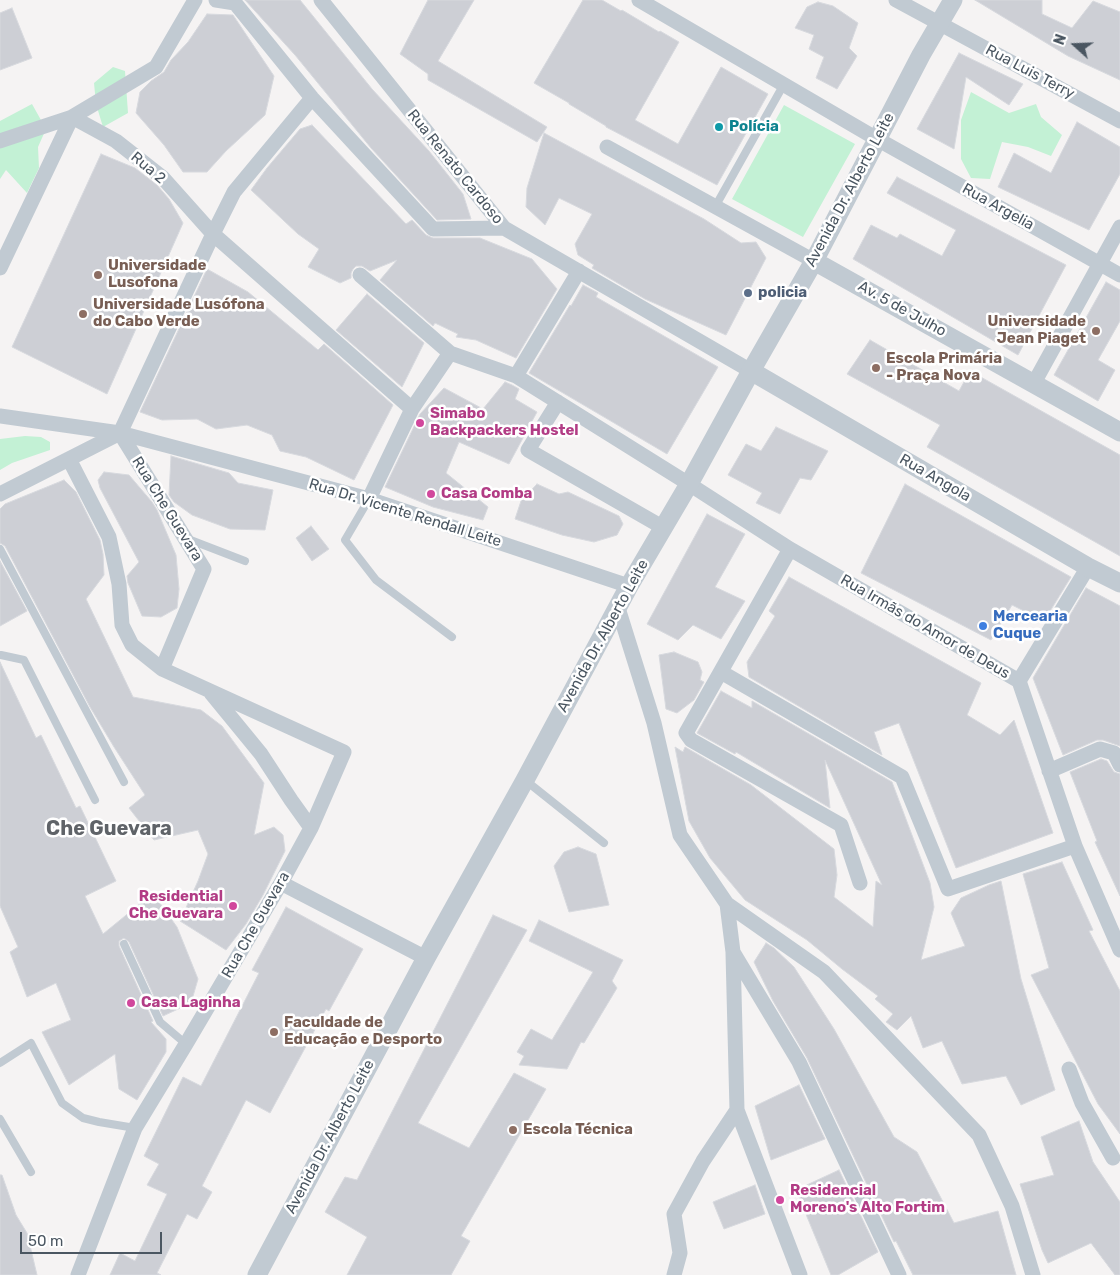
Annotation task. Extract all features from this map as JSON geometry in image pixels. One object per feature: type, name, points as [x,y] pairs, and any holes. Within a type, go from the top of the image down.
[{"type":"street","points":[[0,141],[72,117],[156,67],[194,0]]},
{"type":"street","points":[[216,0],[235,4],[312,98],[433,229],[504,228]]},
{"type":"street","name":"Rua Renato Cardoso","points":[[321,0],[504,228],[751,371]]},
{"type":"street","name":"Rua Argelia","points":[[639,0],[656,4],[784,84],[877,139],[1120,275]]},
{"type":"street","name":"Rua Luis Terry","points":[[896,0],[1120,121]]},
{"type":"street","name":"Avenida Dr. Alberto Leite","points":[[257,1275],[426,958],[629,586],[664,528],[814,261],[877,139],[953,0]]},
{"type":"street","points":[[0,494],[120,433],[234,192],[312,98]]},
{"type":"street","points":[[0,268],[72,117]]},
{"type":"street","name":"Rua 2","points":[[72,117],[116,141],[163,178],[213,234],[412,409]]},
{"type":"street","points":[[607,147],[814,261]]},
{"type":"street","points":[[1034,383],[1120,227]]},
{"type":"street","name":"Av. 5 de Julho","points":[[814,261],[1120,432]]},
{"type":"street","points":[[516,376],[579,271]]},
{"type":"street","points":[[360,275],[450,353],[412,409],[369,499]]},
{"type":"street","name":"Rua Irmãs do Amor de Deus","points":[[450,353],[516,376],[790,549],[1019,681],[1075,846],[1120,950]]},
{"type":"street","name":"Rua Angola","points":[[751,371],[1120,584]]},
{"type":"street","points":[[558,402],[528,450],[664,528]]},
{"type":"street","name":"Rua Dr. Vicente Rendall Leite","points":[[0,416],[120,433],[369,499],[629,586]]},
{"type":"street","name":"Rua Che Guevara","points":[[120,433],[204,569],[162,669]]},
{"type":"street","name":"Rua Che Guevara","points":[[69,459],[109,537],[119,584],[122,625],[132,645],[162,669],[344,752],[311,828],[281,883],[135,1128],[78,1275]]},
{"type":"street","points":[[790,549],[686,733],[690,740],[841,825],[860,883]]},
{"type":"street","points":[[1019,681],[1088,567]]},
{"type":"street","points":[[618,608],[654,723],[680,834],[727,904],[824,972],[979,1135],[1012,1206],[1033,1275]]},
{"type":"street","points":[[721,672],[902,776],[948,889],[1075,846]]},
{"type":"street","points":[[208,690],[261,754],[311,828]]},
{"type":"street","points":[[1049,772],[1100,749],[1114,753],[1120,765]]},
{"type":"street","points":[[281,883],[426,958]]},
{"type":"street","points":[[727,904],[733,952],[737,1110],[800,1275]]},
{"type":"street","points":[[733,952],[800,1062],[899,1275]]},
{"type":"street","points":[[1070,1069],[1082,1103],[1118,1161]]},
{"type":"street","points":[[674,1275],[680,1253],[674,1214],[703,1161],[737,1110]]},
{"type":"lane","points":[[715,206],[784,84]]},
{"type":"lane","points":[[369,499],[345,540],[376,580],[452,637]]},
{"type":"lane","points":[[186,539],[245,562]]},
{"type":"lane","points":[[0,548],[124,782]]},
{"type":"lane","points":[[0,656],[24,660],[95,800]]},
{"type":"lane","points":[[524,780],[604,843]]},
{"type":"lane","points":[[124,944],[160,1022],[186,1044]]},
{"type":"lane","points":[[0,1063],[31,1043],[62,1103],[83,1118],[135,1128]]},
{"type":"lane","points":[[0,1118],[31,1172]]},
{"type":"green space","points":[[113,67],[125,71],[128,113],[103,127],[96,104],[94,83]]},
{"type":"green space","points":[[971,92],[1009,113],[1036,104],[1041,117],[1062,135],[1051,156],[1028,147],[1002,142],[990,179],[971,178],[961,159],[961,120]]},
{"type":"green space","points":[[32,104],[46,129],[38,147],[39,168],[27,193],[6,170],[0,179],[0,121]]},
{"type":"green space","points":[[784,105],[855,144],[803,237],[732,199]]},
{"type":"green space","points":[[25,436],[41,437],[50,442],[50,450],[12,463],[0,470],[0,439]]},
{"type":"building","points":[[245,0],[300,0],[372,89],[429,151],[463,194],[471,219],[437,220],[371,148],[295,55]]},
{"type":"building","points":[[428,0],[474,0],[438,61],[547,127],[537,142],[428,80],[428,74],[400,54]]},
{"type":"building","points":[[583,0],[602,0],[679,42],[635,120],[678,144],[721,67],[768,94],[717,185],[606,127],[534,83]]},
{"type":"building","points":[[975,0],[1042,0],[1042,14],[1072,28],[1093,1],[1120,12],[1120,80],[1068,56]]},
{"type":"building","points":[[818,2],[833,6],[858,23],[849,48],[857,56],[837,89],[816,78],[824,57],[809,49],[814,35],[795,28],[807,7]]},
{"type":"building","points":[[12,8],[32,58],[0,70],[0,13]]},
{"type":"building","points":[[207,14],[233,15],[274,76],[265,115],[226,151],[207,172],[183,172],[164,145],[136,113],[140,92],[164,72],[171,60],[188,42]]},
{"type":"building","points":[[959,53],[1023,84],[1009,105],[966,77],[954,149],[917,129]]},
{"type":"building","points":[[1077,122],[1120,147],[1120,174],[1089,230],[998,187],[1014,153],[1051,173]]},
{"type":"building","points":[[312,125],[406,224],[412,220],[426,235],[433,238],[480,238],[532,259],[557,289],[516,358],[476,340],[456,337],[458,334],[435,323],[433,326],[380,280],[397,260],[370,271],[362,266],[356,266],[351,273],[351,278],[340,283],[308,267],[319,249],[298,234],[251,190],[300,129]]},
{"type":"building","points":[[544,133],[704,219],[741,243],[756,242],[766,258],[726,335],[645,299],[592,268],[594,265],[578,255],[575,244],[592,214],[559,198],[545,225],[526,207],[527,188]]},
{"type":"building","name":"Universidade Lusofona","points":[[101,154],[135,168],[157,185],[169,199],[183,223],[107,394],[12,347]]},
{"type":"building","points":[[897,177],[1066,265],[1018,355],[853,259],[871,225],[897,238],[900,234],[942,256],[956,230],[887,193]]},
{"type":"building","points":[[207,269],[248,292],[318,350],[324,344],[393,405],[354,480],[306,457],[280,451],[272,435],[247,425],[216,429],[197,419],[162,420],[140,412]]},
{"type":"building","name":"Universidade Jean Piaget","points":[[1106,282],[1120,290],[1120,321],[1098,360],[1115,370],[1098,401],[1054,375]]},
{"type":"building","points":[[583,285],[598,293],[596,297],[718,367],[667,454],[529,373]]},
{"type":"building","points":[[367,294],[424,343],[402,387],[336,330]]},
{"type":"building","points":[[870,340],[959,391],[970,371],[1120,455],[1120,556],[927,447],[940,425],[847,374]]},
{"type":"building","points":[[505,382],[519,389],[515,399],[537,412],[509,464],[459,442],[446,473],[488,507],[483,520],[433,507],[385,487],[420,414],[444,388],[483,409]]},
{"type":"building","points":[[776,427],[828,451],[811,480],[800,478],[780,514],[756,503],[762,493],[728,475],[746,444],[761,451]]},
{"type":"building","points":[[171,456],[229,473],[238,483],[273,490],[265,530],[230,529],[192,515],[174,502],[169,495]]},
{"type":"building","points":[[104,472],[129,475],[157,510],[176,555],[179,589],[177,608],[161,617],[142,616],[128,583],[127,576],[139,562],[100,488],[98,480]]},
{"type":"building","points":[[64,480],[76,492],[100,540],[104,575],[86,599],[133,697],[201,710],[222,726],[264,783],[254,835],[274,827],[283,835],[285,851],[246,924],[226,950],[180,921],[208,854],[198,830],[154,840],[129,808],[145,795],[90,707],[5,546],[0,543],[0,509],[5,504]]},
{"type":"building","points":[[537,484],[559,494],[568,492],[619,516],[623,524],[617,535],[594,542],[562,535],[515,519],[521,501]]},
{"type":"building","points":[[905,484],[1071,577],[1044,621],[1012,605],[991,640],[861,573]]},
{"type":"building","points":[[707,514],[745,534],[715,587],[745,601],[721,639],[693,625],[678,640],[647,624]]},
{"type":"building","points":[[311,526],[329,549],[312,561],[296,538]]},
{"type":"building","points":[[0,561],[27,611],[0,626]]},
{"type":"building","points":[[789,577],[981,683],[967,715],[1000,735],[1014,720],[1053,833],[956,868],[899,723],[874,732],[882,755],[749,677],[747,662],[775,616],[769,611]]},
{"type":"building","points":[[1086,588],[1120,606],[1120,746],[1103,740],[1097,740],[1063,755],[1033,678]]},
{"type":"building","points":[[674,652],[698,662],[702,672],[700,680],[704,682],[694,700],[677,713],[666,709],[659,655]]},
{"type":"building","points":[[0,662],[36,738],[41,735],[76,808],[80,806],[116,881],[85,896],[103,934],[147,898],[157,899],[177,927],[198,979],[191,1003],[163,1016],[129,942],[124,938],[119,941],[119,946],[153,1021],[151,1022],[166,1039],[166,1052],[137,1100],[119,1089],[115,1054],[69,1085],[42,1032],[71,1020],[56,983],[27,997],[10,952],[18,947],[0,906]]},
{"type":"building","points":[[721,691],[752,708],[752,701],[892,782],[930,883],[934,907],[921,960],[965,946],[951,913],[961,898],[1001,881],[1021,979],[1055,1090],[1021,1105],[1006,1076],[962,1084],[942,1041],[923,1048],[911,1016],[897,1030],[886,1022],[893,1014],[875,999],[878,996],[807,940],[745,900],[710,858],[689,821],[675,747],[683,752],[685,747],[751,785],[834,849],[837,875],[834,897],[873,927],[876,881],[882,885],[825,760],[830,808],[736,752],[735,754],[697,733]]},
{"type":"building","points":[[1101,759],[1107,761],[1114,772],[1120,774],[1120,896],[1095,842],[1097,841],[1070,772]]},
{"type":"building","points":[[578,847],[596,854],[609,905],[569,912],[554,866],[564,852]]},
{"type":"building","points":[[1062,862],[1093,930],[1089,931],[1120,991],[1120,1134],[1098,1104],[1031,975],[1049,968],[1023,874]]},
{"type":"building","points":[[286,907],[363,949],[329,1011],[326,1009],[270,1113],[246,1100],[202,1186],[212,1192],[197,1219],[187,1214],[157,1273],[161,1275],[110,1275],[120,1253],[135,1261],[167,1194],[147,1185],[159,1164],[144,1156],[183,1077],[201,1086],[259,973],[252,970]]},
{"type":"building","points":[[493,915],[527,930],[418,1123],[469,1148],[514,1073],[546,1089],[461,1236],[470,1241],[451,1275],[347,1275],[367,1237],[325,1212],[345,1177],[357,1180]]},
{"type":"building","points":[[539,920],[623,960],[612,981],[617,988],[584,1043],[581,1042],[567,1069],[519,1065],[524,1056],[517,1052],[531,1029],[552,1040],[593,972],[529,941]]},
{"type":"building","points":[[766,943],[794,967],[834,1029],[894,1137],[917,1152],[954,1223],[998,1211],[1016,1275],[913,1275],[896,1241],[894,1242],[807,1058],[773,1001],[754,962]]},
{"type":"building","points":[[799,1085],[825,1139],[771,1160],[755,1106]]},
{"type":"building","points":[[1079,1121],[1093,1162],[1120,1202],[1120,1275],[1115,1275],[1091,1243],[1048,1263],[1020,1184],[1054,1175],[1041,1137]]},
{"type":"building","points":[[839,1170],[878,1252],[838,1275],[831,1275],[796,1190]]},
{"type":"building","points":[[0,1175],[2,1175],[16,1215],[27,1233],[37,1275],[0,1275]]},
{"type":"building","points":[[755,1185],[765,1214],[724,1229],[713,1202]]},
{"type":"place","name":"Polícia","points":[[719,127]]},
{"type":"place","name":"Universidade Lusofona","points":[[98,275]]},
{"type":"place","name":"policia","points":[[748,293]]},
{"type":"place","name":"Universidade Lusófona do Cabo Verde","points":[[83,314]]},
{"type":"place","name":"Universidade Jean Piaget","points":[[1096,331]]},
{"type":"place","name":"Escola Primária - Praça Nova","points":[[876,368]]},
{"type":"place","name":"Simabo Backpackers Hostel","points":[[420,423]]},
{"type":"place","name":"Casa Comba","points":[[431,494]]},
{"type":"place","name":"Mercearia Cuque","points":[[983,626]]},
{"type":"place","name":"Residential Che Guevara","points":[[233,906]]},
{"type":"place","name":"Casa Laginha","points":[[131,1003]]},
{"type":"place","name":"Faculdade de Educação e Desporto","points":[[274,1032]]},
{"type":"place","name":"Escola Técnica","points":[[513,1130]]},
{"type":"place","name":"Residencial Moreno's Alto Fortim","points":[[780,1200]]},
{"type":"district","name":"Che Guevara","points":[[109,829]]}]
